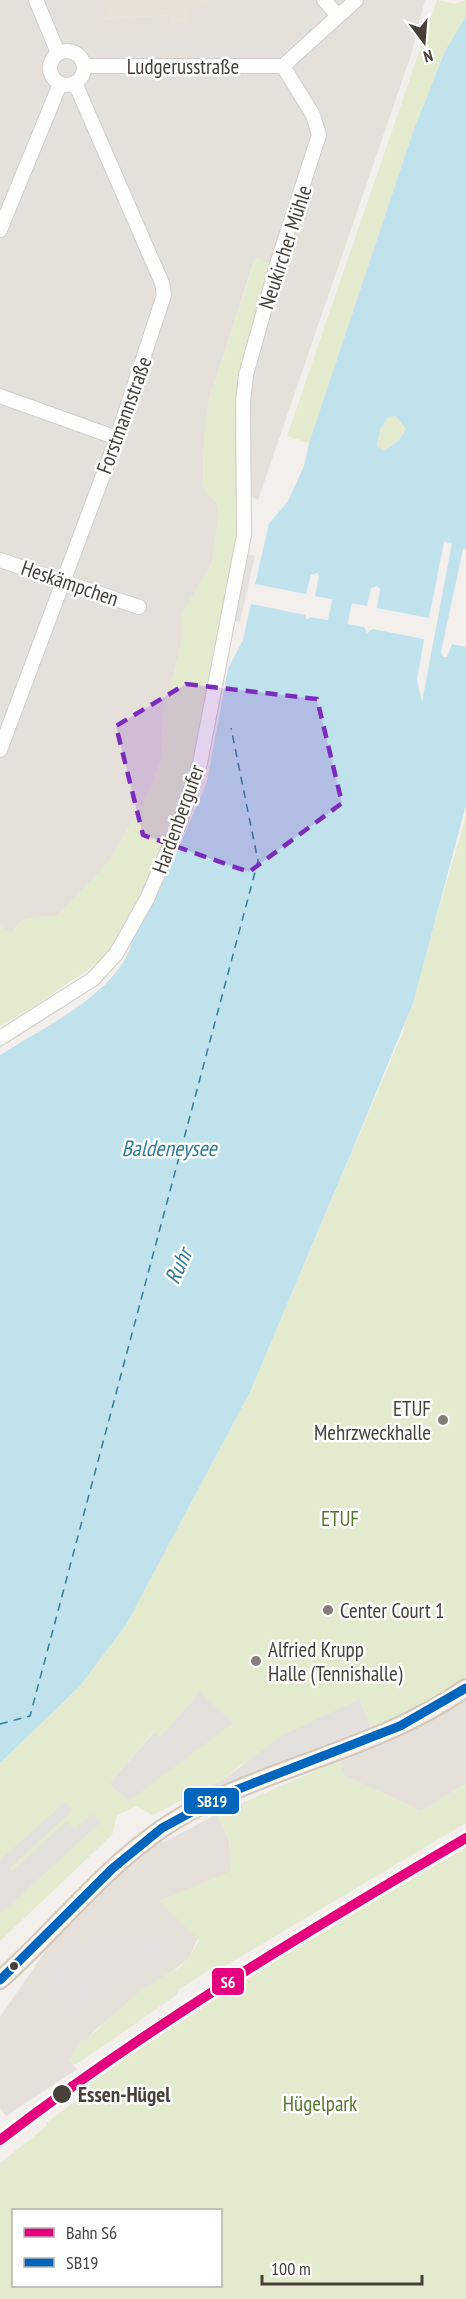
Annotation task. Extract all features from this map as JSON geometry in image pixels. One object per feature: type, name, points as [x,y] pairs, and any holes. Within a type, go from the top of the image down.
[{"type":"main road","points":[[0,1980],[131,1852],[174,1821],[222,1797],[399,1727],[436,1709],[466,1688]]},
{"type":"street","points":[[36,0],[58,53]]},
{"type":"street","points":[[324,0],[338,16]]},
{"type":"street","points":[[283,66],[356,0]]},
{"type":"street","points":[[67,51],[75,53],[84,66],[83,73],[75,83],[60,84],[55,81],[49,69],[50,63],[58,53],[67,51]]},
{"type":"street","name":"Ludgerusstraße","points":[[84,66],[283,66]]},
{"type":"street","name":"Neukircher Mühle","points":[[244,535],[243,402],[246,375],[278,261],[320,135],[313,115],[283,66]]},
{"type":"street","name":"Forstmannstraße","points":[[0,750],[117,438],[164,295],[162,283],[75,83]]},
{"type":"street","points":[[0,230],[60,84]]},
{"type":"street","points":[[0,396],[117,438]]},
{"type":"street","name":"Hardenbergufer","points":[[0,1038],[59,1002],[104,970],[116,954],[147,899],[180,822],[200,763],[244,535]]},
{"type":"street","name":"Heskämpchen","points":[[0,560],[139,607]]},
{"type":"highlighted area","points":[[186,684],[317,699],[342,803],[249,872],[143,835],[116,726]]},
{"type":"shaded area","points":[[0,0],[104,0],[109,10],[103,19],[171,15],[172,22],[189,21],[189,9],[206,0],[425,0],[411,55],[258,500],[239,490],[255,258],[209,400],[204,439],[203,486],[217,504],[219,515],[212,563],[181,616],[181,644],[163,718],[161,759],[147,796],[108,863],[58,915],[19,923],[11,934],[0,924]]},
{"type":"shaded area","points":[[104,0],[206,0],[189,9],[189,21],[172,22],[171,15],[102,19],[109,10]]},
{"type":"shaded area","points":[[246,554],[255,556],[240,622],[232,620]]},
{"type":"shaded area","points":[[114,957],[119,961],[99,984],[0,1048],[0,1038]]},
{"type":"shaded area","points":[[200,1692],[233,1723],[129,1801],[109,1784],[154,1732],[160,1737]]},
{"type":"shaded area","points":[[466,1698],[466,1784],[421,1811],[345,1776],[338,1761],[436,1718]]},
{"type":"shaded area","points":[[360,1699],[371,1729],[185,1806],[181,1800],[224,1779],[283,1735]]},
{"type":"shaded area","points":[[65,1802],[73,1810],[10,1868],[12,1871],[67,1821],[74,1829],[93,1814],[101,1822],[0,1914],[0,1860]]},
{"type":"shaded area","points":[[217,1814],[229,1840],[231,1871],[188,1959],[96,2029],[69,2060],[77,2069],[6,2116],[0,2108],[0,2017],[53,1940],[151,1840],[164,1842]]},
{"type":"shaded area","points":[[116,1933],[138,1952],[156,1936],[169,1950],[169,1956],[148,1974],[139,1974],[125,1959],[76,2007],[47,1977],[76,1946],[81,1951],[97,1936],[101,1940],[107,1935],[110,1938]]},
{"type":"green space","points":[[437,0],[455,4],[466,0],[466,16],[445,51],[413,132],[309,443],[287,436]]},
{"type":"green space","points":[[256,257],[271,264],[240,375],[240,528],[195,761],[176,823],[143,894],[106,957],[32,1008],[0,1026],[0,924],[11,934],[19,923],[27,918],[58,915],[108,863],[147,796],[161,759],[163,718],[181,644],[181,616],[212,563],[219,515],[217,504],[203,486],[204,439],[209,400]]},
{"type":"green space","points":[[396,416],[406,429],[399,440],[384,451],[377,446],[380,429],[388,417]]},
{"type":"green space","name":"ETUF","points":[[466,816],[466,1677],[417,1711],[371,1729],[360,1699],[238,1767],[224,1779],[153,1815],[136,1806],[117,1815],[112,1835],[0,1941],[0,1763],[79,1687],[126,1625],[250,1392],[403,1032]],"holes":[[[200,1692],[129,1801],[109,1784],[153,1732],[160,1737]]]},
{"type":"green space","points":[[338,1761],[345,1776],[421,1811],[466,1784],[466,1823],[213,1973],[210,1969],[77,2064],[72,2064],[69,2061],[81,2040],[86,2040],[142,1989],[180,1967],[188,1959],[199,1940],[159,1901],[231,1871],[229,1840],[217,1814]]},
{"type":"green space","name":"Hügelpark","points":[[466,1848],[466,2299],[0,2299],[0,2163],[47,2126],[46,2123],[91,2090],[86,2082],[226,1990]]},
{"type":"water","name":"Baldeneysee","points":[[466,16],[466,549],[463,549],[441,652],[443,657],[447,657],[452,644],[466,647],[466,805],[413,1003],[250,1392],[126,1625],[79,1687],[0,1763],[0,1055],[77,1008],[112,977],[124,960],[176,854],[207,782],[228,669],[243,640],[251,604],[305,615],[307,620],[310,617],[364,627],[367,633],[372,629],[424,639],[417,680],[422,702],[452,543],[444,542],[429,618],[377,608],[380,589],[377,586],[371,588],[367,606],[315,596],[319,576],[317,573],[311,575],[306,594],[255,584],[269,524],[288,501],[304,466],[309,443],[413,132],[445,51]],"holes":[[[396,416],[406,429],[399,440],[384,451],[377,446],[380,429],[388,417]]]},
{"type":"waterway","points":[[332,647],[348,576]]},
{"type":"ferry route","points":[[0,1724],[30,1716],[258,861],[231,728]]},
{"type":"rail line","name":"S6","points":[[0,2140],[112,2058],[228,1982],[466,1838]]},
{"type":"transit line","name":"SB19","points":[[0,1980],[113,1868],[162,1828],[223,1795],[400,1726],[466,1688]]},
{"type":"place","name":"ETUF Mehrzweckhalle","points":[[443,1420]]},
{"type":"place","name":"Center Court 1","points":[[328,1610]]},
{"type":"place","name":"Alfried Krupp Halle (Tennishalle)","points":[[256,1661]]},
{"type":"place","name":"Essen-Hügel","points":[[62,2094]]},
{"type":"water label","name":"Ruhr","points":[[178,1266]]}]
